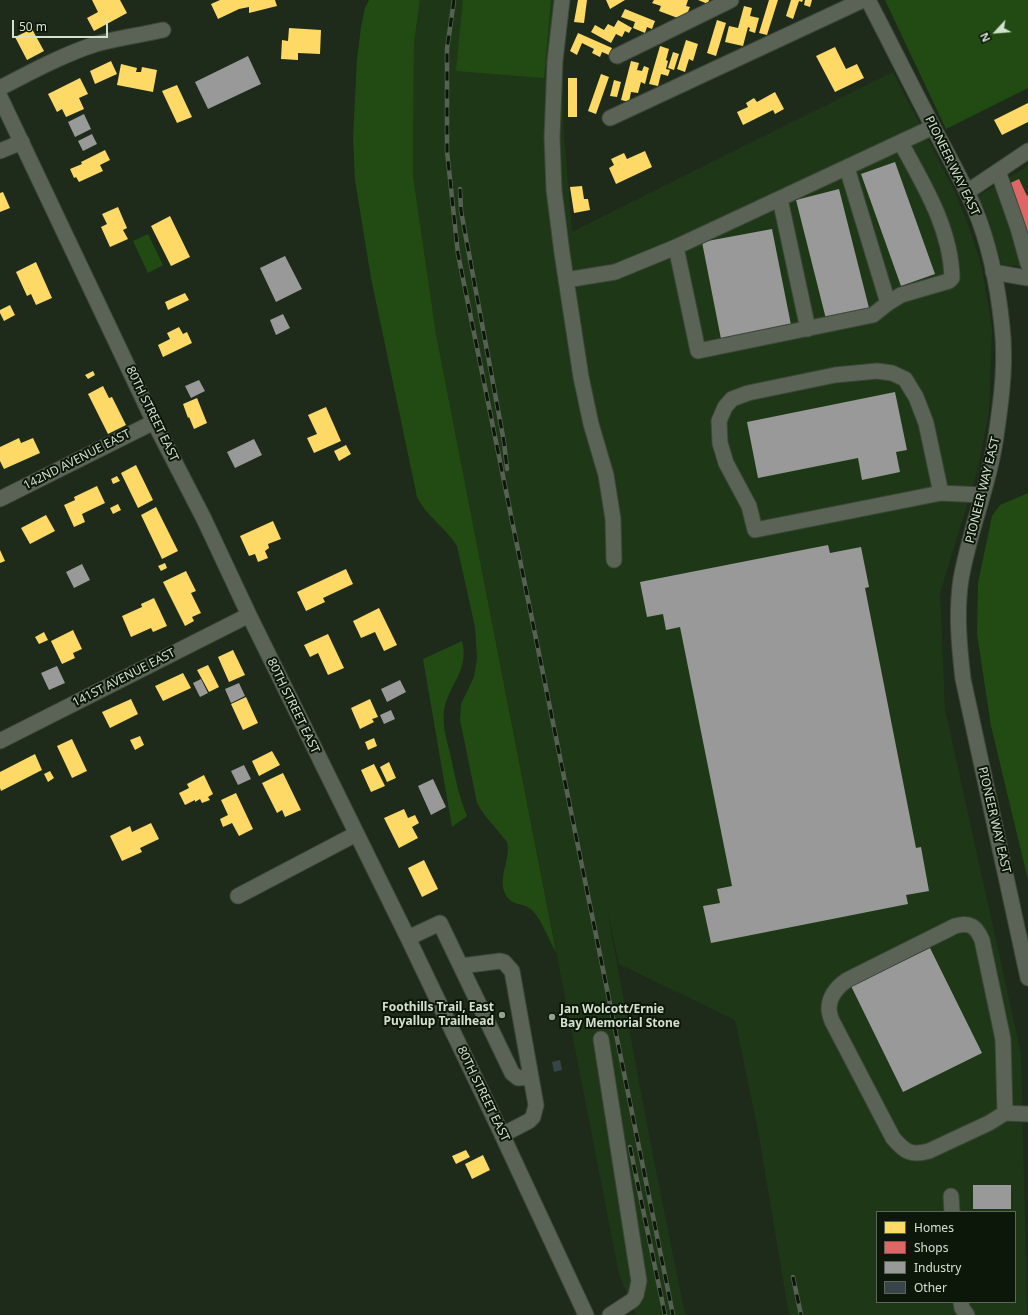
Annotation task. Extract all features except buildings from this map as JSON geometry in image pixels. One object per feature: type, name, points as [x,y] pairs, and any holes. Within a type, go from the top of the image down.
[{"type":"street","points":[[562,0],[555,61],[552,136],[554,190],[581,377],[591,424],[606,475],[613,519],[614,560]]},
{"type":"street","points":[[617,56],[731,0]]},
{"type":"street","points":[[610,118],[863,0]]},
{"type":"street","name":"PIONEER WAY EAST","points":[[868,0],[966,192],[981,227],[998,296],[1002,327],[1003,359],[1002,387],[997,431],[989,473],[973,529],[961,580],[958,637],[962,678],[1028,978]]},
{"type":"street","points":[[0,88],[39,67],[77,51],[98,44],[163,30]]},
{"type":"street","name":"80TH STREET EAST","points":[[0,97],[154,422],[204,519],[249,615],[408,938],[586,1315]]},
{"type":"street","points":[[566,280],[615,272],[676,247],[933,127]]},
{"type":"street","points":[[0,151],[22,142]]},
{"type":"street","points":[[676,247],[698,351],[873,315],[888,302],[901,295],[949,281],[952,278],[952,264],[938,218],[926,188],[901,142]]},
{"type":"street","points":[[966,192],[1028,152]]},
{"type":"street","points":[[847,168],[888,302]]},
{"type":"street","points":[[998,171],[1018,228],[1028,264]]},
{"type":"street","points":[[780,199],[808,329]]},
{"type":"street","points":[[993,272],[1028,278]]},
{"type":"street","points":[[941,493],[926,423],[916,397],[905,379],[892,372],[876,371],[836,375],[748,393],[732,399],[725,407],[719,420],[720,442],[726,463],[749,506],[755,530],[941,493],[982,496]]},
{"type":"street","name":"142ND AVENUE EAST","points":[[0,499],[154,422]]},
{"type":"street","name":"141ST AVENUE EAST","points":[[0,741],[249,615]]},
{"type":"street","points":[[238,896],[356,834]]},
{"type":"street","points":[[408,938],[440,923],[512,1073],[518,1078],[531,1077]]},
{"type":"street","points":[[1005,1113],[1003,1039],[982,940],[975,928],[962,924],[955,926],[847,980],[837,987],[832,995],[829,1009],[832,1021],[889,1131],[900,1147],[910,1153],[919,1154],[929,1151],[1005,1113],[1028,1114]]},
{"type":"street","points":[[461,966],[500,961],[509,966],[512,971],[536,1105],[533,1117],[529,1121],[502,1135]]},
{"type":"street","points":[[601,1039],[639,1281],[636,1295],[633,1300],[610,1315]]},
{"type":"street","points":[[951,1196],[952,1211]]},
{"type":"street","points":[[961,1303],[962,1308],[967,1315]]},
{"type":"shaded area","points":[[369,0],[420,0],[414,43],[413,176],[436,334],[556,952],[533,911],[526,906],[510,900],[504,891],[503,879],[508,854],[507,842],[483,813],[477,803],[460,720],[461,704],[474,677],[477,658],[475,627],[457,546],[421,504],[417,497],[371,278],[355,180],[353,138],[357,59],[361,27],[365,8]]},
{"type":"shaded area","points":[[420,0],[567,0],[563,59],[564,135],[572,232],[893,72],[954,190],[970,230],[981,264],[992,328],[989,410],[978,469],[940,593],[945,709],[1021,1054],[1027,1315],[789,1315],[758,1130],[735,1020],[619,964],[606,905],[651,1146],[685,1315],[636,1315],[619,1274],[436,334],[413,176],[414,43]]},
{"type":"shaded area","points":[[463,0],[551,0],[544,78],[456,71]]},
{"type":"shaded area","points":[[885,0],[1028,0],[1028,88],[946,129]]},
{"type":"shaded area","points":[[1028,166],[1028,267],[1002,265],[986,212],[978,196]]},
{"type":"shaded area","points":[[148,234],[163,265],[148,273],[133,241]]},
{"type":"shaded area","points":[[1028,493],[1028,880],[991,726],[977,634],[978,583],[992,516],[1000,505]]},
{"type":"shaded area","points":[[462,641],[464,652],[463,661],[458,677],[446,701],[444,722],[445,734],[462,802],[467,816],[452,827],[423,659]]},
{"type":"railway","points":[[454,0],[447,49],[447,151],[458,254],[673,1315]]},
{"type":"railway","points":[[460,189],[461,211],[504,442],[507,469]]},
{"type":"railway","points":[[630,1147],[665,1315]]},
{"type":"railway","points":[[793,1277],[801,1315]]},
{"type":"place","name":"Foothills Trail, East Puyallup Trailhead","points":[[502,1015]]},
{"type":"place","name":"Jan Wolcott/Ernie Bay Memorial Stone","points":[[552,1017]]}]
